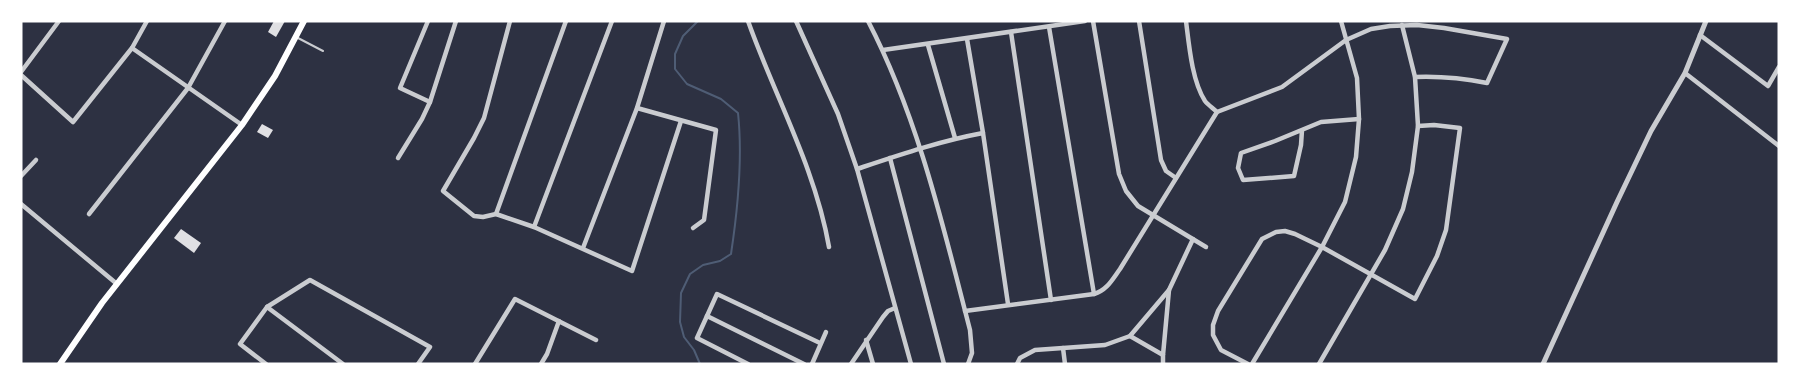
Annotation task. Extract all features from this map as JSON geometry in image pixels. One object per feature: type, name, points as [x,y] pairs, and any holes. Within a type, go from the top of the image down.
[{"type":"main road","points":[[60,364],[83,329],[117,284],[242,125],[275,76],[304,21]]},
{"type":"street","points":[[59,21],[21,74],[72,122],[132,48],[147,21]]},
{"type":"street","points":[[89,214],[188,88],[225,21]]},
{"type":"street","points":[[428,21],[400,88],[430,102]]},
{"type":"street","points":[[398,158],[430,102],[456,21]]},
{"type":"street","points":[[510,21],[484,118],[443,191],[474,216],[483,217],[496,214],[534,227],[632,270],[681,121]]},
{"type":"street","points":[[496,214],[566,21]]},
{"type":"street","points":[[534,227],[612,21]]},
{"type":"street","points":[[583,248],[637,108],[664,21]]},
{"type":"street","points":[[748,21],[813,183],[824,217],[829,247]]},
{"type":"street","points":[[796,21],[838,114],[857,169],[911,364]]},
{"type":"street","points":[[868,21],[883,50],[920,148],[965,311],[972,346],[972,353],[968,364]]},
{"type":"street","points":[[883,50],[1085,21]]},
{"type":"street","points":[[1093,21],[1120,174],[1126,191],[1138,206],[1206,247]]},
{"type":"street","points":[[1139,21],[1161,160],[1166,171],[1176,178]]},
{"type":"street","points":[[1186,21],[1193,66],[1199,87],[1206,102],[1217,112]]},
{"type":"street","points":[[1252,364],[1322,247],[1344,202],[1356,157],[1359,119],[1357,78],[1341,21]]},
{"type":"street","points":[[1543,364],[1651,131],[1685,73],[1706,21]]},
{"type":"street","points":[[1319,364],[1386,250],[1403,209],[1412,172],[1418,126],[1415,77],[1402,25]]},
{"type":"street","points":[[965,311],[1101,292],[1108,286],[1217,112],[1282,87],[1346,40],[1371,29],[1402,25],[1444,28],[1508,39],[1487,84],[1446,76],[1415,77]]},
{"type":"street","points":[[1049,27],[1094,294]]},
{"type":"street","points":[[1011,32],[1051,300]]},
{"type":"street","points":[[1700,36],[1768,86],[1779,67]]},
{"type":"street","points":[[967,38],[984,133],[1008,304]]},
{"type":"street","points":[[928,45],[955,138]]},
{"type":"street","points":[[132,48],[242,125]]},
{"type":"street","points":[[1685,73],[1779,146]]},
{"type":"street","points":[[637,108],[716,130],[704,220],[694,228]]},
{"type":"street","points":[[1302,130],[1301,145],[1294,176],[1243,180],[1238,168],[1241,153],[1321,122],[1359,119]]},
{"type":"street","points":[[1248,364],[1220,350],[1213,335],[1213,325],[1218,311],[1262,239],[1276,232],[1285,231],[1295,234],[1322,247],[1415,299],[1437,256],[1446,230],[1460,128],[1434,125],[1418,126]]},
{"type":"street","points":[[857,169],[955,138],[984,133]]},
{"type":"street","points":[[890,158],[944,364]]},
{"type":"street","points":[[21,176],[36,160]]},
{"type":"street","points":[[21,204],[117,284]]},
{"type":"street","points":[[1017,364],[1020,358],[1035,350],[1105,344],[1130,336],[1169,290],[1193,239]]},
{"type":"street","points":[[266,364],[240,344],[267,307],[310,280],[430,347],[418,364]]},
{"type":"street","points":[[1163,364],[1169,290]]},
{"type":"street","points":[[748,364],[697,338],[717,294],[820,343]]},
{"type":"street","points":[[475,364],[515,299],[596,340]]},
{"type":"street","points":[[267,307],[343,364]]},
{"type":"street","points":[[851,364],[883,317],[888,311],[895,308]]},
{"type":"street","points":[[707,316],[804,364]]},
{"type":"street","points":[[542,364],[559,321]]},
{"type":"street","points":[[812,364],[826,332]]},
{"type":"street","points":[[1130,336],[1163,355]]},
{"type":"street","points":[[866,340],[874,364]]},
{"type":"street","points":[[1063,348],[1065,364]]},
{"type":"lane","points":[[296,37],[323,51]]},
{"type":"building","points":[[274,21],[285,21],[276,37],[268,32]]},
{"type":"building","points":[[262,124],[273,130],[268,138],[257,132]]},
{"type":"building","points":[[181,229],[201,243],[194,253],[174,238]]},
{"type":"waterway","points":[[698,21],[683,36],[675,54],[675,69],[687,84],[721,99],[738,113],[740,148],[738,202],[731,254],[720,261],[703,265],[690,274],[681,293],[680,322],[684,337],[694,350],[700,364]]}]
